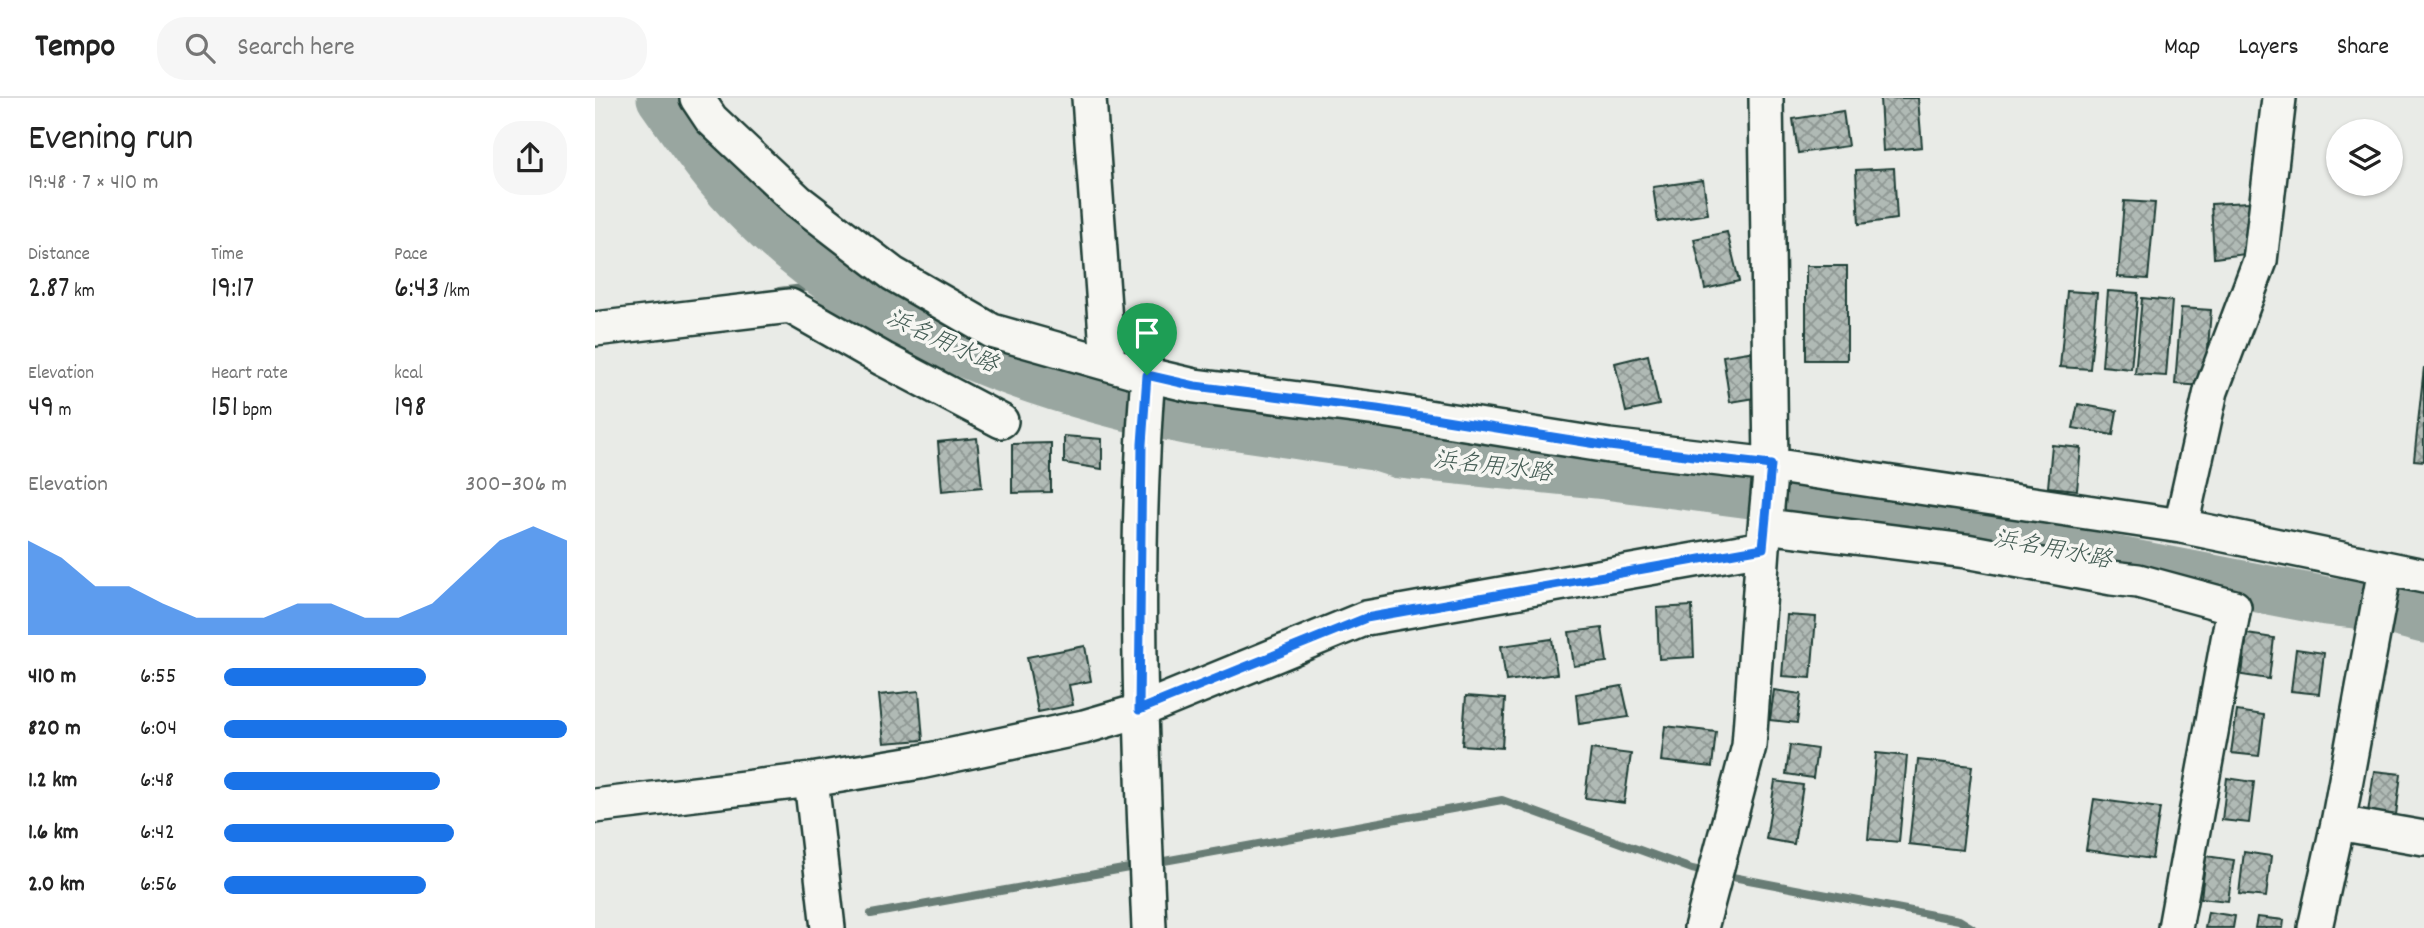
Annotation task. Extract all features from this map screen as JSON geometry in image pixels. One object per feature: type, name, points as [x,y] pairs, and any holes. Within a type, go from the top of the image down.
[{"type":"street","points":[[697,98],[711,119],[798,201],[893,274],[992,331],[1108,363],[1147,385],[1195,386],[1377,409],[1770,473],[2181,526],[2380,594],[2424,576]]},
{"type":"street","points":[[1089,98],[1108,363]]},
{"type":"street","points":[[1701,928],[1749,747],[1770,473],[1766,98]]},
{"type":"street","points":[[2181,526],[2211,391],[2260,261],[2279,98]]},
{"type":"street","points":[[595,329],[790,306],[1001,421]]},
{"type":"street","points":[[1147,385],[1142,444],[1139,710],[1149,928]]},
{"type":"street","points":[[595,806],[811,780],[920,762],[1084,726],[1139,710],[1366,618],[1765,530],[1966,551],[2138,581],[2234,607],[2175,928]]},
{"type":"street","points":[[2315,928],[2338,823],[2380,594]]},
{"type":"street","points":[[811,780],[828,928]]},
{"type":"street","points":[[2338,823],[2424,838]]},
{"type":"building","points":[[1880,98],[1918,98],[1922,147],[1883,151]]},
{"type":"building","points":[[1843,111],[1848,146],[1798,153],[1793,119]]},
{"type":"building","points":[[1894,168],[1897,219],[1859,224],[1856,170]]},
{"type":"building","points":[[1703,180],[1708,214],[1658,222],[1653,187]]},
{"type":"building","points":[[2124,201],[2155,203],[2148,279],[2118,277]]},
{"type":"building","points":[[2249,202],[2253,253],[2214,258],[2211,204]]},
{"type":"building","points":[[1727,232],[1739,281],[1705,289],[1694,239]]},
{"type":"building","points":[[1806,266],[1847,266],[1847,360],[1806,360]]},
{"type":"building","points":[[2067,291],[2097,293],[2090,369],[2060,367]]},
{"type":"building","points":[[2108,291],[2138,293],[2131,369],[2102,366]]},
{"type":"building","points":[[2142,298],[2172,301],[2166,376],[2135,374]]},
{"type":"building","points":[[2181,308],[2211,310],[2205,386],[2175,384]]},
{"type":"building","points":[[1755,351],[1762,397],[1730,402],[1723,356]]},
{"type":"building","points":[[1648,355],[1659,405],[1626,412],[1615,363]]},
{"type":"building","points":[[2424,367],[2424,461],[2414,460]]},
{"type":"building","points":[[2078,404],[2117,411],[2113,435],[2073,428]]},
{"type":"building","points":[[1064,436],[1102,439],[1102,469],[1064,463]]},
{"type":"building","points":[[977,438],[982,487],[942,491],[938,442]]},
{"type":"building","points":[[1051,443],[1051,492],[1012,493],[1012,444]]},
{"type":"building","points":[[2052,445],[2081,448],[2077,490],[2048,487]]},
{"type":"building","points":[[1692,606],[1694,657],[1659,659],[1657,608]]},
{"type":"building","points":[[1787,615],[1816,617],[1811,678],[1782,676]]},
{"type":"building","points":[[1602,628],[1607,662],[1574,666],[1569,632]]},
{"type":"building","points":[[2247,634],[2274,638],[2269,679],[2242,675]]},
{"type":"building","points":[[1552,639],[1557,674],[1506,681],[1501,646]]},
{"type":"building","points":[[1085,646],[1091,681],[1069,685],[1073,705],[1038,712],[1027,657]]},
{"type":"building","points":[[2296,649],[2324,653],[2319,694],[2291,691]]},
{"type":"building","points":[[1622,686],[1629,717],[1579,724],[1576,694]]},
{"type":"building","points":[[1774,690],[1801,694],[1797,723],[1770,720]]},
{"type":"building","points":[[919,691],[923,740],[884,743],[879,695]]},
{"type":"building","points":[[1466,696],[1505,699],[1502,748],[1462,745]]},
{"type":"building","points":[[2237,711],[2264,715],[2259,756],[2231,753]]},
{"type":"building","points":[[1665,726],[1716,732],[1712,767],[1661,761]]},
{"type":"building","points":[[1790,745],[1817,749],[1813,778],[1786,774]]},
{"type":"building","points":[[1591,749],[1631,754],[1624,803],[1585,798]]},
{"type":"building","points":[[1876,753],[1907,756],[1899,842],[1868,839]]},
{"type":"building","points":[[1918,760],[1972,766],[1962,850],[1909,844]]},
{"type":"building","points":[[2374,771],[2401,774],[2396,815],[2368,812]]},
{"type":"building","points":[[2227,778],[2254,782],[2249,823],[2222,820]]},
{"type":"building","points":[[1775,781],[1803,785],[1794,844],[1766,839]]},
{"type":"building","points":[[2094,799],[2160,808],[2152,859],[2086,850]]},
{"type":"building","points":[[2244,852],[2271,856],[2266,897],[2239,894]]},
{"type":"building","points":[[2206,856],[2234,860],[2228,901],[2201,898]]},
{"type":"building","points":[[2208,912],[2235,916],[2233,928],[2205,928]]},
{"type":"building","points":[[2257,917],[2284,920],[2283,928],[2255,928]]},
{"type":"waterway","name":"浜名用水路","points":[[661,98],[704,158],[740,201],[799,255],[849,291],[901,322],[956,349],[1071,391],[1191,421],[1374,446],[1399,454],[1605,475],[1806,501],[2326,601],[2373,606],[2424,619]]},
{"type":"waterway","points":[[779,291],[835,284]]},
{"type":"waterway","points":[[1153,863],[1502,800],[1692,869],[1710,873]]},
{"type":"waterway","points":[[871,914],[1140,866]]},
{"type":"waterway","points":[[1722,875],[1959,920],[1972,928]]},
{"type":"route","points":[[1147,375],[1195,386],[1377,409],[1609,446],[1771,465],[1763,548],[1366,618],[1139,710],[1142,444],[1147,375]]}]
